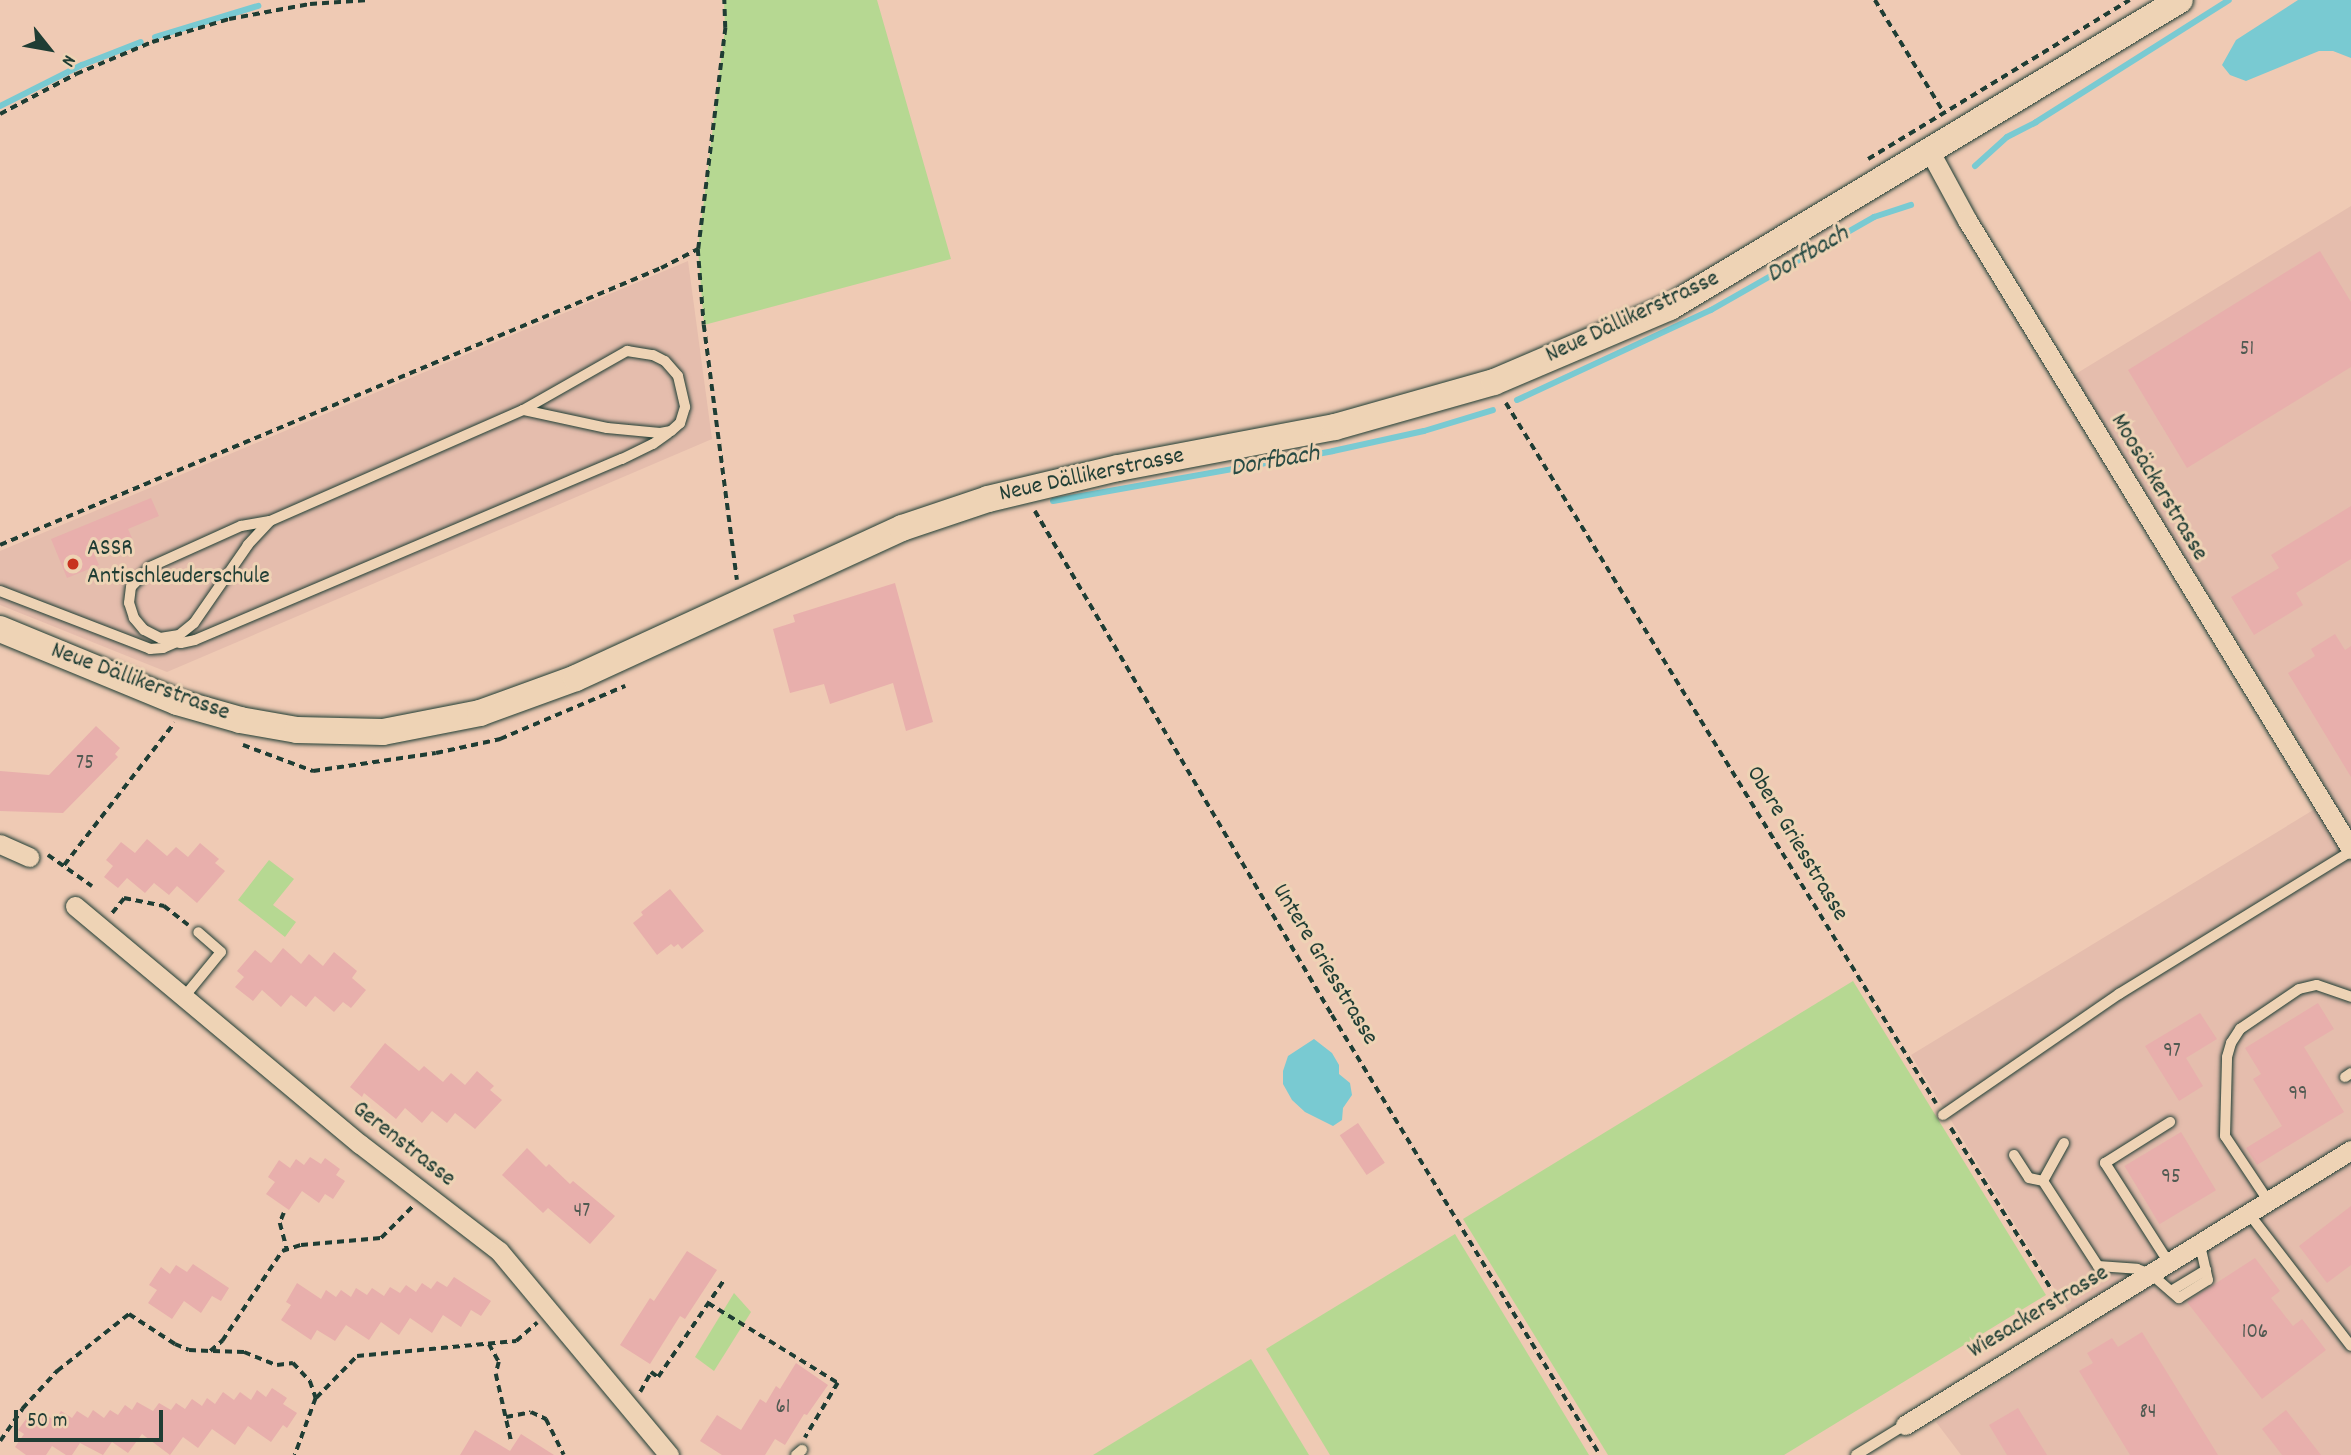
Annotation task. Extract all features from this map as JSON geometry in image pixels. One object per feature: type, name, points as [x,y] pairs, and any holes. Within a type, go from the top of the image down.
[{"type":"street","name":"Neue Dällikerstrasse","points":[[0,629],[177,702],[240,720],[297,730],[383,732],[430,724],[519,701],[615,660],[902,528],[1023,489],[1335,427],[1494,382],[1670,307],[2180,0]]},
{"type":"street","name":"Moosäckerstrasse","points":[[1929,150],[1967,220],[2351,850]]},
{"type":"street","points":[[0,844],[29,857]]},
{"type":"street","name":"Gerenstrasse","points":[[75,906],[360,1144],[499,1251],[669,1455]]},
{"type":"street","name":"Wiesackerstrasse","points":[[1905,1425],[2250,1215],[2351,1150]]},
{"type":"lane","points":[[0,592],[150,649],[195,640],[653,444],[680,423],[685,407],[678,376],[665,361],[653,355],[627,351],[523,410],[270,521],[241,526],[175,554],[138,576],[131,587],[129,603],[134,618],[145,630],[174,643]]},
{"type":"lane","points":[[523,410],[633,433],[671,431]]},
{"type":"lane","points":[[160,638],[179,635],[194,623],[248,545],[270,521]]},
{"type":"lane","points":[[1943,1115],[2119,994],[2351,850]]},
{"type":"lane","points":[[184,997],[221,952],[198,933]]},
{"type":"lane","points":[[2269,1202],[2225,1136],[2227,1057],[2231,1043],[2240,1029],[2299,989],[2317,985],[2351,997]]},
{"type":"lane","points":[[2169,1264],[2105,1163],[2170,1122]]},
{"type":"lane","points":[[2043,1181],[2064,1143]]},
{"type":"lane","points":[[2014,1155],[2029,1178],[2043,1181],[2098,1266],[2137,1269],[2151,1274],[2171,1292],[2206,1270],[2200,1245]]},
{"type":"lane","points":[[2250,1215],[2351,1346]]},
{"type":"lane","name":"Wiesackerstrasse","points":[[1856,1455],[1905,1425]]},
{"type":"path","points":[[0,114],[76,74],[178,34],[229,19],[310,4],[369,0]]},
{"type":"path","points":[[724,0],[721,67],[698,249],[704,325],[737,581],[750,576]]},
{"type":"path","points":[[1875,0],[1944,112]]},
{"type":"path","points":[[1866,160],[2130,0]]},
{"type":"path","points":[[0,545],[636,279],[698,249]]},
{"type":"path","name":"Obere Griesstrasse","points":[[1494,382],[2071,1322]]},
{"type":"path","name":"Untere Griesstrasse","points":[[1023,489],[1332,1015],[1600,1455]]},
{"type":"path","points":[[64,864],[168,733],[177,717]]},
{"type":"path","points":[[29,857],[36,848],[64,864],[92,886]]},
{"type":"path","points":[[112,913],[124,898],[163,906],[198,933]]},
{"type":"path","points":[[210,1351],[222,1341],[282,1251],[381,1238],[416,1201]]},
{"type":"path","points":[[284,1213],[279,1223],[287,1249]]},
{"type":"path","points":[[637,1396],[651,1373],[658,1377],[724,1280]]},
{"type":"path","points":[[708,1303],[838,1383],[806,1435],[799,1452]]},
{"type":"path","points":[[0,1441],[22,1409],[57,1371],[129,1314],[174,1344],[189,1350],[244,1352],[277,1365],[293,1363],[310,1381],[316,1398]]},
{"type":"path","points":[[295,1455],[316,1398],[357,1356],[516,1341],[539,1321]]},
{"type":"path","points":[[489,1345],[499,1362],[496,1374],[511,1440]]},
{"type":"path","points":[[506,1417],[531,1412],[546,1419],[564,1455]]},
{"type":"shaded area","points":[[2351,206],[2351,1455],[1961,1455],[1936,1422],[2081,1332],[1911,1055],[2333,798],[2074,375]]},
{"type":"shaded area","points":[[688,261],[712,439],[167,672],[0,605],[0,551]]},
{"type":"green space","points":[[724,0],[877,0],[951,259],[704,325],[698,249],[725,28]]},
{"type":"green space","points":[[269,860],[294,879],[273,905],[296,922],[285,937],[238,900]]},
{"type":"green space","points":[[1853,981],[2046,1295],[1784,1455],[1608,1455],[1463,1219]]},
{"type":"green space","points":[[1455,1234],[1589,1455],[1330,1455],[1266,1349]]},
{"type":"green space","points":[[734,1293],[751,1312],[714,1371],[695,1357]]},
{"type":"green space","points":[[1251,1359],[1309,1455],[1093,1455]]},
{"type":"water","points":[[2298,0],[2351,0],[2351,58],[2333,51],[2319,51],[2246,81],[2230,75],[2222,65],[2236,40]]},
{"type":"water","points":[[1314,1039],[1332,1053],[1339,1065],[1339,1074],[1350,1083],[1352,1095],[1343,1108],[1342,1120],[1333,1126],[1305,1112],[1292,1100],[1283,1084],[1283,1071],[1288,1056]]},
{"type":"building","points":[[2320,251],[2351,302],[2351,367],[2187,468],[2128,370]]},
{"type":"building","points":[[151,498],[159,516],[128,529],[132,538],[94,554],[99,565],[67,578],[51,539]]},
{"type":"building","points":[[2351,506],[2351,559],[2296,593],[2303,605],[2254,635],[2231,597],[2279,568],[2271,555]]},
{"type":"building","points":[[895,583],[933,722],[906,731],[893,683],[830,704],[824,684],[790,693],[773,629],[795,622],[793,615]]},
{"type":"building","points":[[2335,634],[2345,650],[2351,646],[2351,777],[2288,673],[2315,656],[2311,649]]},
{"type":"building","points":[[96,726],[120,748],[115,754],[118,757],[63,813],[0,811],[0,771],[49,775]]},
{"type":"building","points":[[147,839],[167,856],[176,847],[188,857],[200,843],[219,859],[215,863],[225,871],[197,903],[177,886],[169,895],[154,883],[145,893],[127,878],[118,888],[104,877],[113,866],[106,860],[121,842],[135,853]]},
{"type":"building","points":[[670,889],[704,931],[682,949],[678,944],[674,947],[671,944],[657,955],[633,923],[643,915],[641,912]]},
{"type":"building","points":[[283,948],[301,964],[309,954],[323,966],[334,952],[357,971],[352,978],[366,990],[351,1008],[343,1002],[334,1012],[315,996],[306,1007],[291,995],[281,1007],[262,990],[253,1001],[235,987],[244,977],[237,971],[255,950],[271,963]]},
{"type":"building","points":[[2318,1003],[2334,1029],[2304,1047],[2344,1112],[2257,1165],[2246,1148],[2282,1126],[2253,1079],[2261,1074],[2245,1048]]},
{"type":"building","points":[[2200,1013],[2217,1039],[2186,1058],[2203,1086],[2179,1101],[2145,1046]]},
{"type":"building","points":[[385,1043],[419,1071],[424,1066],[443,1082],[451,1073],[465,1085],[477,1071],[494,1086],[490,1090],[502,1100],[475,1129],[455,1113],[447,1123],[432,1111],[422,1123],[405,1108],[396,1119],[364,1093],[362,1097],[350,1087]]},
{"type":"building","points":[[1358,1123],[1385,1163],[1367,1175],[1340,1135]]},
{"type":"building","points":[[2181,1132],[2216,1190],[2159,1224],[2124,1166]]},
{"type":"building","points":[[527,1148],[546,1167],[549,1164],[570,1184],[573,1181],[615,1216],[590,1244],[548,1208],[543,1213],[502,1175]]},
{"type":"building","points":[[310,1157],[321,1164],[325,1158],[340,1169],[336,1175],[345,1181],[333,1199],[325,1194],[319,1203],[302,1191],[289,1210],[266,1194],[275,1182],[268,1177],[279,1160],[290,1168],[296,1159],[304,1165]]},
{"type":"building","points":[[2351,1206],[2351,1265],[2327,1283],[2299,1246]]},
{"type":"building","points":[[687,1251],[717,1270],[685,1319],[680,1316],[650,1364],[620,1345],[650,1298],[654,1301]]},
{"type":"building","points":[[2255,1258],[2280,1291],[2271,1298],[2293,1326],[2302,1319],[2326,1350],[2262,1399],[2187,1302]]},
{"type":"building","points":[[193,1264],[229,1288],[221,1301],[212,1296],[201,1313],[184,1301],[172,1319],[148,1303],[157,1290],[149,1285],[161,1267],[170,1274],[176,1265],[187,1272]]},
{"type":"building","points":[[454,1277],[491,1301],[481,1316],[471,1310],[461,1327],[443,1315],[432,1333],[410,1318],[399,1335],[381,1322],[369,1340],[346,1325],[335,1341],[317,1330],[311,1340],[281,1320],[291,1305],[286,1302],[297,1283],[321,1299],[326,1290],[336,1297],[341,1290],[351,1297],[356,1288],[367,1295],[372,1288],[384,1296],[390,1287],[400,1293],[406,1285],[416,1292],[422,1283],[431,1289],[437,1281],[447,1287]]},
{"type":"building","points":[[2142,1332],[2218,1455],[2130,1455],[2079,1371],[2093,1363],[2087,1353],[2112,1338],[2118,1347]]},
{"type":"building","points":[[796,1363],[828,1385],[807,1415],[804,1414],[785,1445],[775,1439],[765,1455],[722,1455],[700,1441],[717,1415],[741,1430],[760,1399],[766,1403],[776,1386],[780,1389]]},
{"type":"building","points":[[272,1388],[287,1398],[283,1404],[297,1413],[287,1428],[283,1425],[271,1442],[248,1426],[235,1445],[212,1429],[198,1448],[183,1437],[170,1455],[142,1434],[128,1453],[112,1442],[103,1455],[80,1443],[72,1455],[66,1455],[52,1446],[46,1455],[26,1455],[15,1447],[24,1434],[18,1430],[29,1415],[39,1422],[45,1414],[55,1421],[61,1411],[72,1418],[77,1411],[88,1418],[93,1410],[104,1418],[110,1410],[118,1415],[125,1405],[132,1410],[137,1402],[153,1411],[159,1403],[171,1410],[176,1403],[185,1409],[192,1399],[202,1406],[207,1398],[215,1404],[223,1392],[234,1400],[240,1392],[251,1400],[257,1390],[266,1397]]},
{"type":"building","points":[[2018,1408],[2047,1455],[2007,1455],[1989,1425]]},
{"type":"building","points":[[2286,1410],[2321,1455],[2282,1455],[2262,1429]]},
{"type":"building","points":[[475,1430],[510,1451],[521,1434],[554,1455],[460,1455]]},
{"type":"waterway","name":"Dorfbach","points":[[1975,166],[2007,137],[2036,122],[2229,0]]},
{"type":"waterway","points":[[155,37],[258,6]]},
{"type":"waterway","points":[[0,106],[82,65],[141,42]]},
{"type":"waterway","name":"Dorfbach","points":[[1517,400],[1711,310],[1874,217],[1911,205]]},
{"type":"waterway","name":"Dorfbach","points":[[1053,501],[1333,451],[1424,431],[1493,410]]},
{"type":"place","name":"ASSR Antischleuderschule","points":[[73,564]]}]
